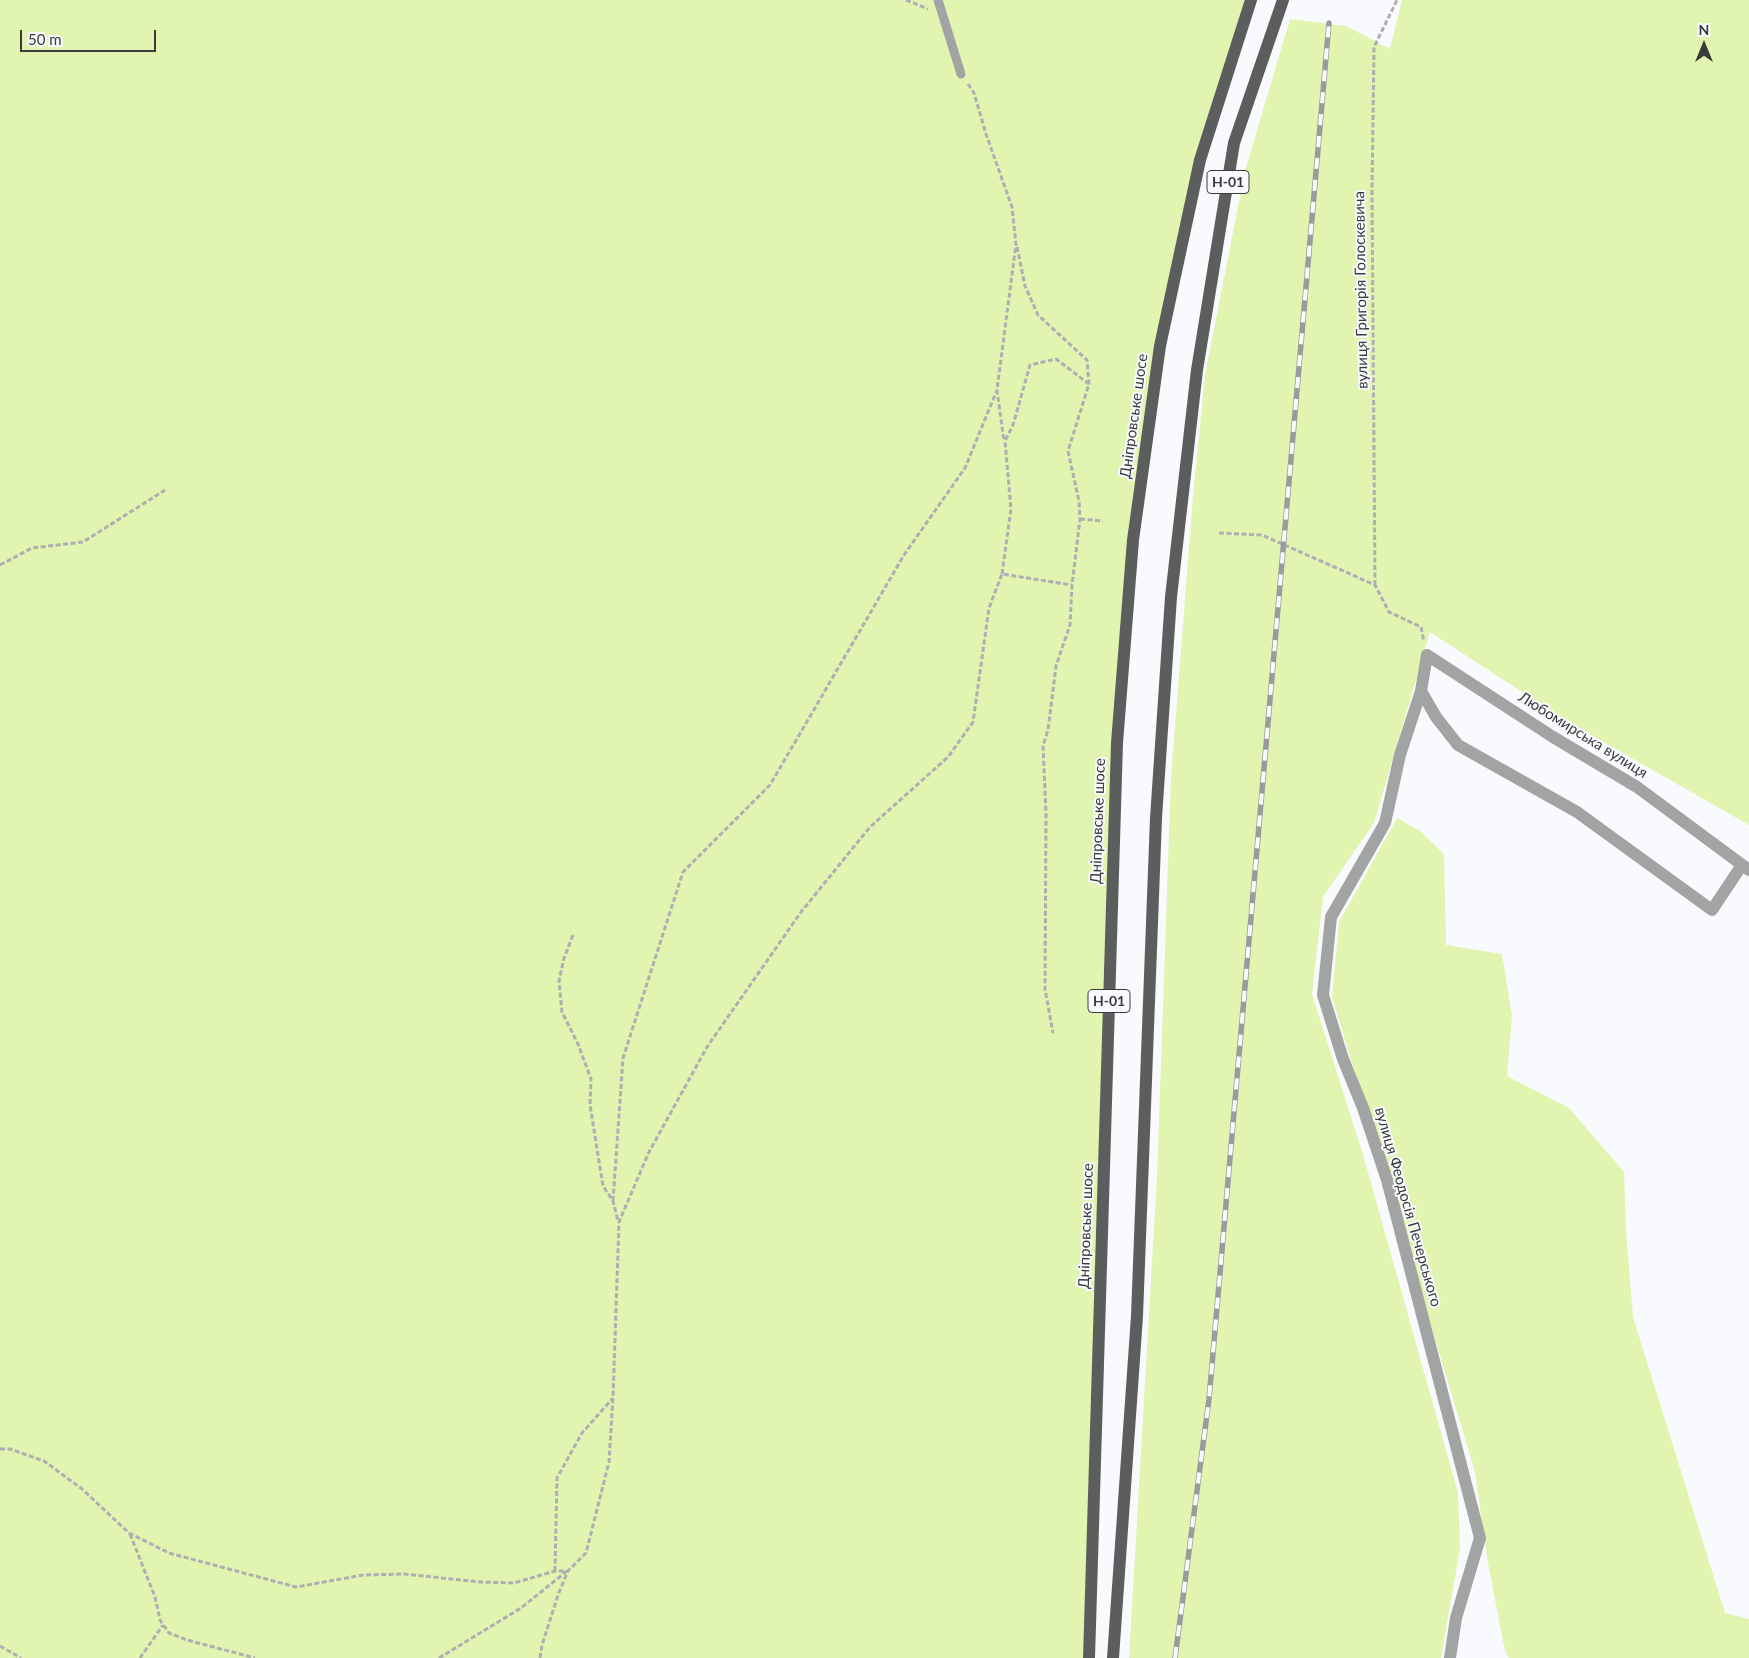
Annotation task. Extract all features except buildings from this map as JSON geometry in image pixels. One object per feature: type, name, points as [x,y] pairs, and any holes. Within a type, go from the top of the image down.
[{"type":"main road","name":"Дніпровське шосе","points":[[1089,1658],[1117,743],[1133,540],[1160,346],[1200,160],[1250,0]]},
{"type":"main road","name":"Н-01","points":[[1113,1658],[1137,1316],[1156,818],[1172,588],[1197,370],[1234,144],[1283,0]]},
{"type":"street","points":[[1427,655],[1421,691],[1436,716],[1458,745],[1577,812],[1712,910],[1746,867]]},
{"type":"street","name":"Любомирська вулиця","points":[[1427,655],[1553,737],[1637,787],[1746,867]]},
{"type":"street","name":"вулиця Феодосія Печерського","points":[[1421,691],[1400,755],[1385,823],[1330,917],[1323,995],[1343,1059],[1363,1108],[1387,1180],[1480,1538],[1456,1618],[1450,1658]]},
{"type":"lane","points":[[938,0],[961,74]]},
{"type":"path","points":[[906,0],[943,16]]},
{"type":"path","name":"вулиця Григорія Голоскевича","points":[[1376,585],[1372,201],[1374,47],[1397,0]]},
{"type":"path","points":[[961,74],[974,93],[986,134],[1012,207],[1016,244],[1025,286],[1038,316],[1087,360],[1089,384],[1068,450],[1079,501],[1080,519],[1072,585],[1070,625],[1056,666],[1048,730],[1043,746],[1046,814],[1045,989],[1053,1033]]},
{"type":"path","points":[[613,1201],[623,1058],[683,872],[770,785],[904,555],[965,468],[997,390],[1016,244]]},
{"type":"path","points":[[1004,441],[1013,425],[1030,365],[1056,359],[1089,384]]},
{"type":"path","points":[[619,1222],[649,1152],[707,1047],[801,912],[870,828],[948,757],[973,722],[989,608],[1002,574],[1011,510],[997,390]]},
{"type":"path","points":[[0,565],[32,548],[83,542],[165,490]]},
{"type":"path","points":[[1080,519],[1103,521]]},
{"type":"path","points":[[1219,533],[1262,536],[1376,585],[1389,612],[1420,627],[1427,655]]},
{"type":"path","points":[[1002,574],[1072,585]]},
{"type":"path","points":[[438,1658],[522,1608],[568,1571],[586,1553],[609,1462],[619,1222],[613,1201],[604,1186],[590,1105],[591,1079],[578,1044],[562,1012],[559,981],[564,958],[573,935]]},
{"type":"path","points":[[555,1571],[557,1478],[582,1433],[613,1398]]},
{"type":"path","points":[[0,1449],[10,1450],[44,1461],[82,1489],[129,1533],[169,1552],[296,1587],[363,1576],[404,1574],[480,1582],[514,1583],[555,1571],[568,1571]]},
{"type":"path","points":[[129,1533],[155,1597],[160,1620],[169,1633],[187,1640],[255,1658]]},
{"type":"path","points":[[540,1658],[542,1645],[558,1594],[568,1571]]},
{"type":"path","points":[[140,1658],[163,1625]]},
{"type":"path","points":[[0,1646],[21,1658]]},
{"type":"green space","points":[[0,0],[1254,0],[1200,160],[1157,345],[1111,743],[1089,1658],[0,1658]]},
{"type":"green space","points":[[1402,0],[1749,0],[1749,825],[1565,720],[1430,632],[1374,823],[1323,897],[1312,994],[1364,1158],[1458,1493],[1460,1548],[1441,1658],[1129,1658],[1157,1176],[1171,778],[1193,496],[1205,375],[1245,171],[1290,19],[1346,26],[1390,49]]},
{"type":"green space","points":[[1397,818],[1420,831],[1444,854],[1446,945],[1502,954],[1512,1016],[1507,1076],[1569,1108],[1624,1172],[1626,1232],[1633,1317],[1725,1613],[1749,1619],[1749,1658],[1509,1658],[1505,1651],[1487,1558],[1475,1472],[1332,997],[1339,922]]},
{"type":"railway","points":[[1175,1658],[1209,1399],[1329,23]]}]
